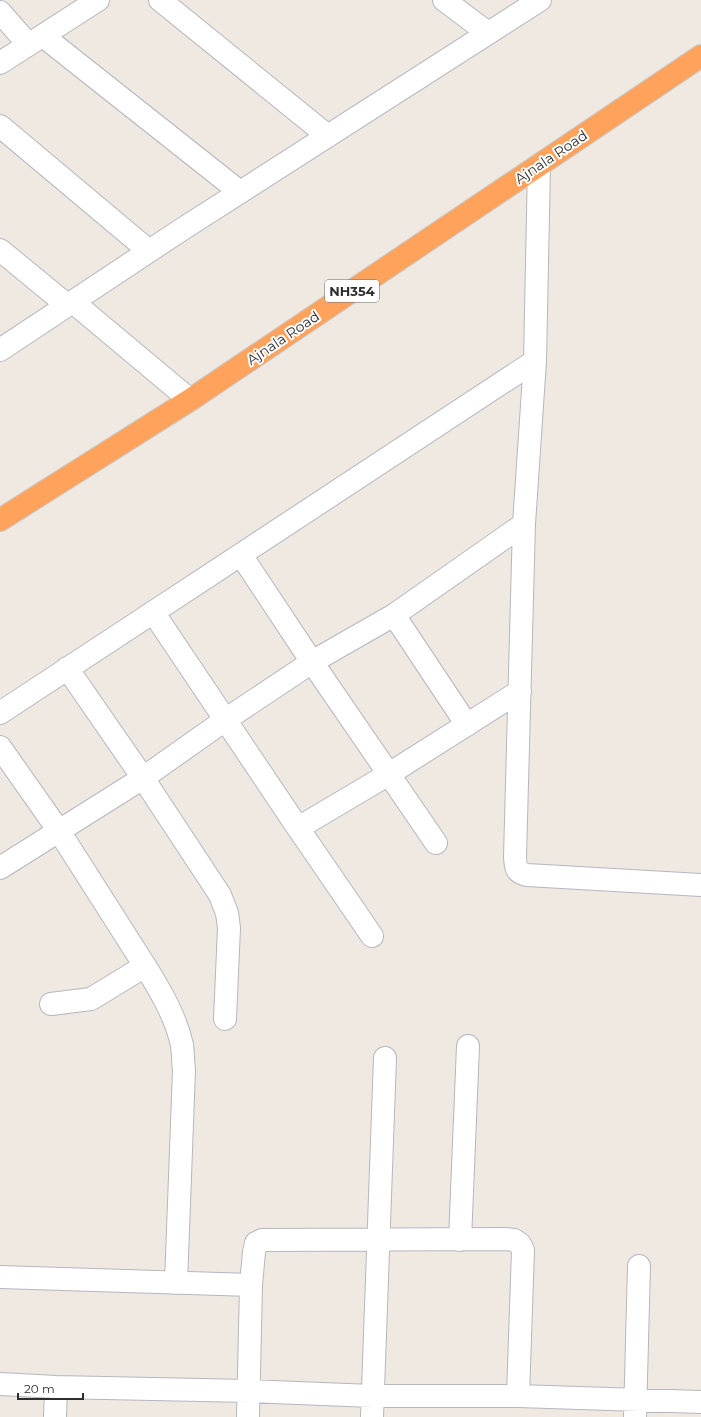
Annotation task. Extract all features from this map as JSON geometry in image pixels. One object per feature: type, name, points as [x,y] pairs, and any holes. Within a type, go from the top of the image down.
[{"type":"highway","name":"Ajnala Road","points":[[0,520],[190,400],[701,56]]},
{"type":"street","points":[[0,63],[98,0]]},
{"type":"street","points":[[160,0],[328,136]]},
{"type":"street","points":[[444,0],[488,33]]},
{"type":"street","points":[[0,350],[240,192],[540,0]]},
{"type":"street","points":[[0,12],[35,40],[240,192]]},
{"type":"street","points":[[0,126],[149,251]]},
{"type":"street","points":[[539,165],[535,361],[524,524],[515,857],[516,868],[520,873],[527,875],[701,885]]},
{"type":"street","points":[[0,250],[70,303],[190,400]]},
{"type":"street","points":[[0,713],[535,361]]},
{"type":"street","points":[[0,868],[143,778],[224,720],[312,662],[394,615],[524,524]]},
{"type":"street","points":[[241,555],[436,843]]},
{"type":"street","points":[[153,612],[224,720],[372,936]]},
{"type":"street","points":[[394,615],[467,725]]},
{"type":"street","points":[[67,668],[143,778],[220,895],[227,913],[229,928],[225,1019]]},
{"type":"street","points":[[298,828],[389,774],[520,691]]},
{"type":"street","points":[[0,747],[59,830],[157,985],[176,1026],[182,1046],[184,1070],[176,1283]]},
{"type":"street","points":[[51,1004],[91,999],[145,966]]},
{"type":"street","points":[[460,1240],[468,1046]]},
{"type":"street","points":[[372,1417],[385,1058]]},
{"type":"street","points":[[248,1417],[251,1285],[256,1243],[262,1240],[514,1240],[520,1244],[523,1250],[518,1396]]},
{"type":"street","points":[[636,1408],[639,1266]]},
{"type":"street","points":[[0,1277],[251,1285]]},
{"type":"street","points":[[0,1384],[372,1396],[518,1396],[636,1408],[701,1402]]},
{"type":"street","points":[[55,1417],[56,1387]]}]
